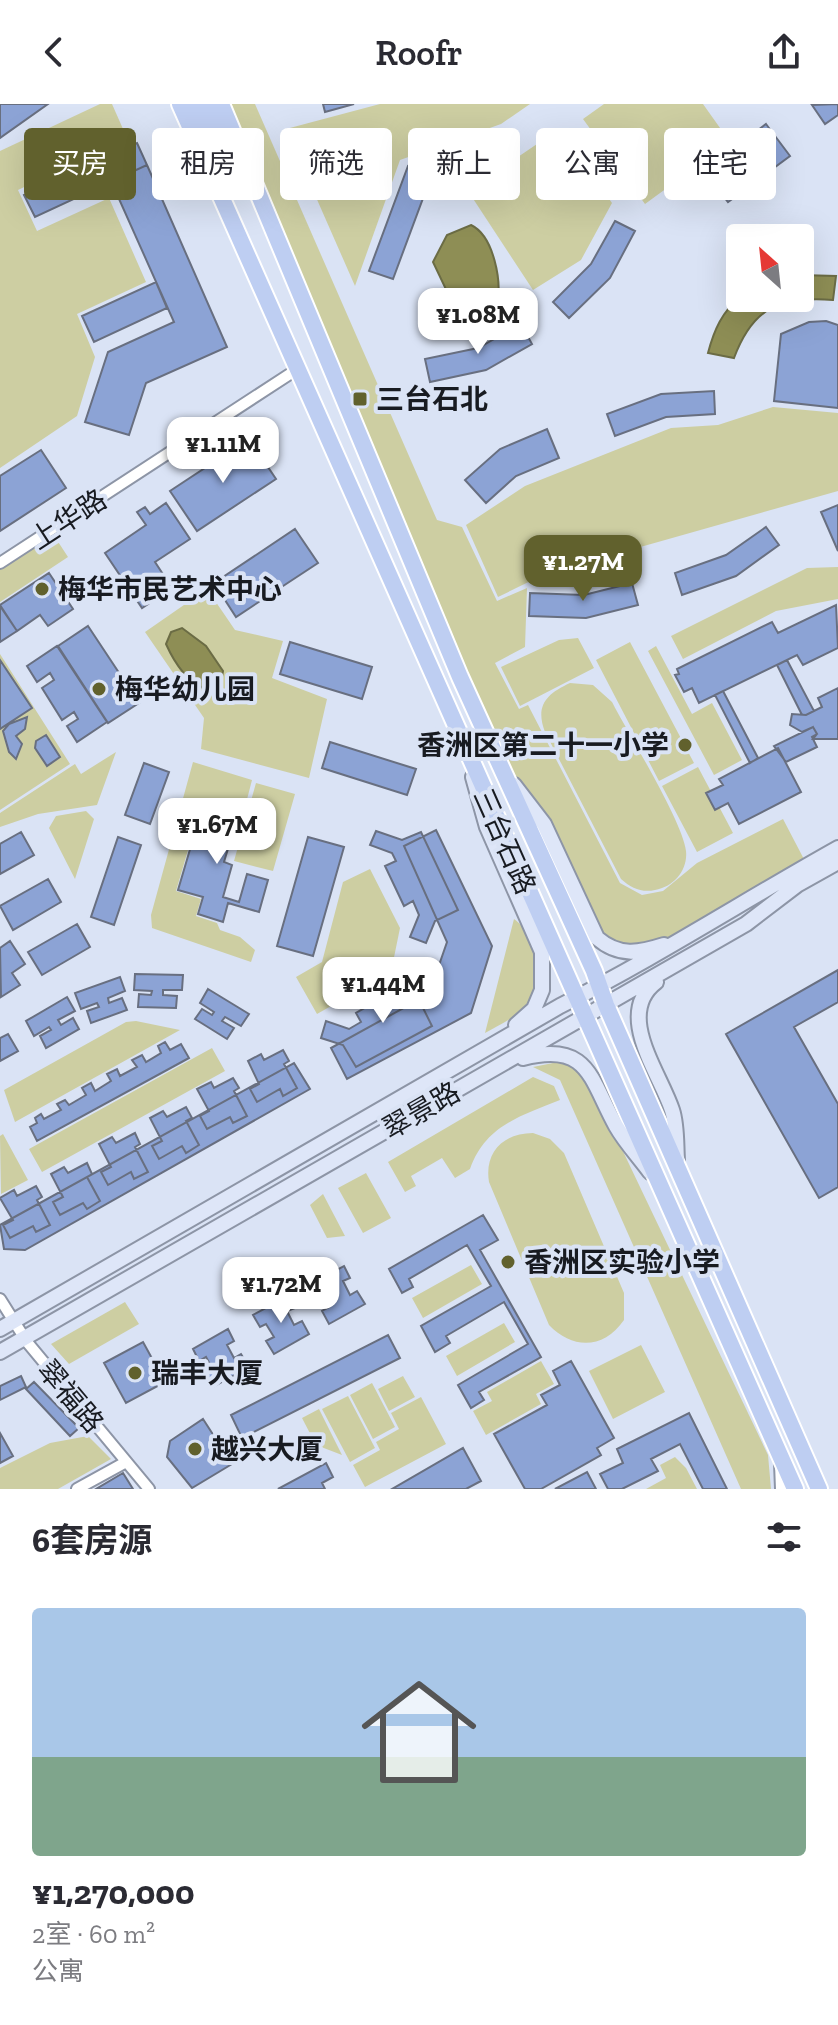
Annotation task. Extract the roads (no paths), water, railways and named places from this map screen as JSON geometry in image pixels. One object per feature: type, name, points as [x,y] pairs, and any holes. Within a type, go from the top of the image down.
[{"type":"main road","name":"三台石路","points":[[180,104],[574,999],[795,1489]]},
{"type":"main road","points":[[192,104],[206,128]]},
{"type":"main road","points":[[207,104],[214,128]]},
{"type":"main road","name":"三台石路","points":[[221,104],[460,677],[600,985],[606,1005],[819,1489]]},
{"type":"main road","points":[[228,200],[230,219]]},
{"type":"main road","points":[[261,200],[265,204]]},
{"type":"main road","points":[[467,753],[487,827],[542,952],[542,990],[534,1009],[499,1041]]},
{"type":"main road","points":[[504,772],[544,824],[593,932],[609,947],[627,953],[643,951],[720,920]]},
{"type":"main road","name":"翠景路","points":[[6,1325],[499,1041],[720,920],[838,848]]},
{"type":"main road","name":"翠景路","points":[[0,1352],[746,924],[797,885],[838,862]]},
{"type":"main road","points":[[678,1169],[673,1112],[640,1036],[640,1011],[646,989],[684,960]]},
{"type":"main road","points":[[503,1064],[544,1053],[571,1056],[590,1070],[617,1128],[655,1179]]},
{"type":"street","name":"上华路","points":[[0,563],[296,370]]},
{"type":"street","name":"翠福路","points":[[0,1299],[6,1325],[24,1338],[149,1489]]},
{"type":"street","points":[[779,1455],[781,1489]]},
{"type":"street","points":[[77,1489],[126,1462]]},
{"type":"place","name":"三台石北","points":[[360,399]]},
{"type":"place","name":"梅华市民艺术中心","points":[[42,589]]},
{"type":"place","name":"梅华幼儿园","points":[[99,689]]},
{"type":"place","name":"香洲区第二十一小学","points":[[685,745]]},
{"type":"place","name":"香洲区实验小学","points":[[508,1262]]},
{"type":"place","name":"瑞丰大厦","points":[[135,1373]]},
{"type":"place","name":"越兴大厦","points":[[195,1449]]}]
